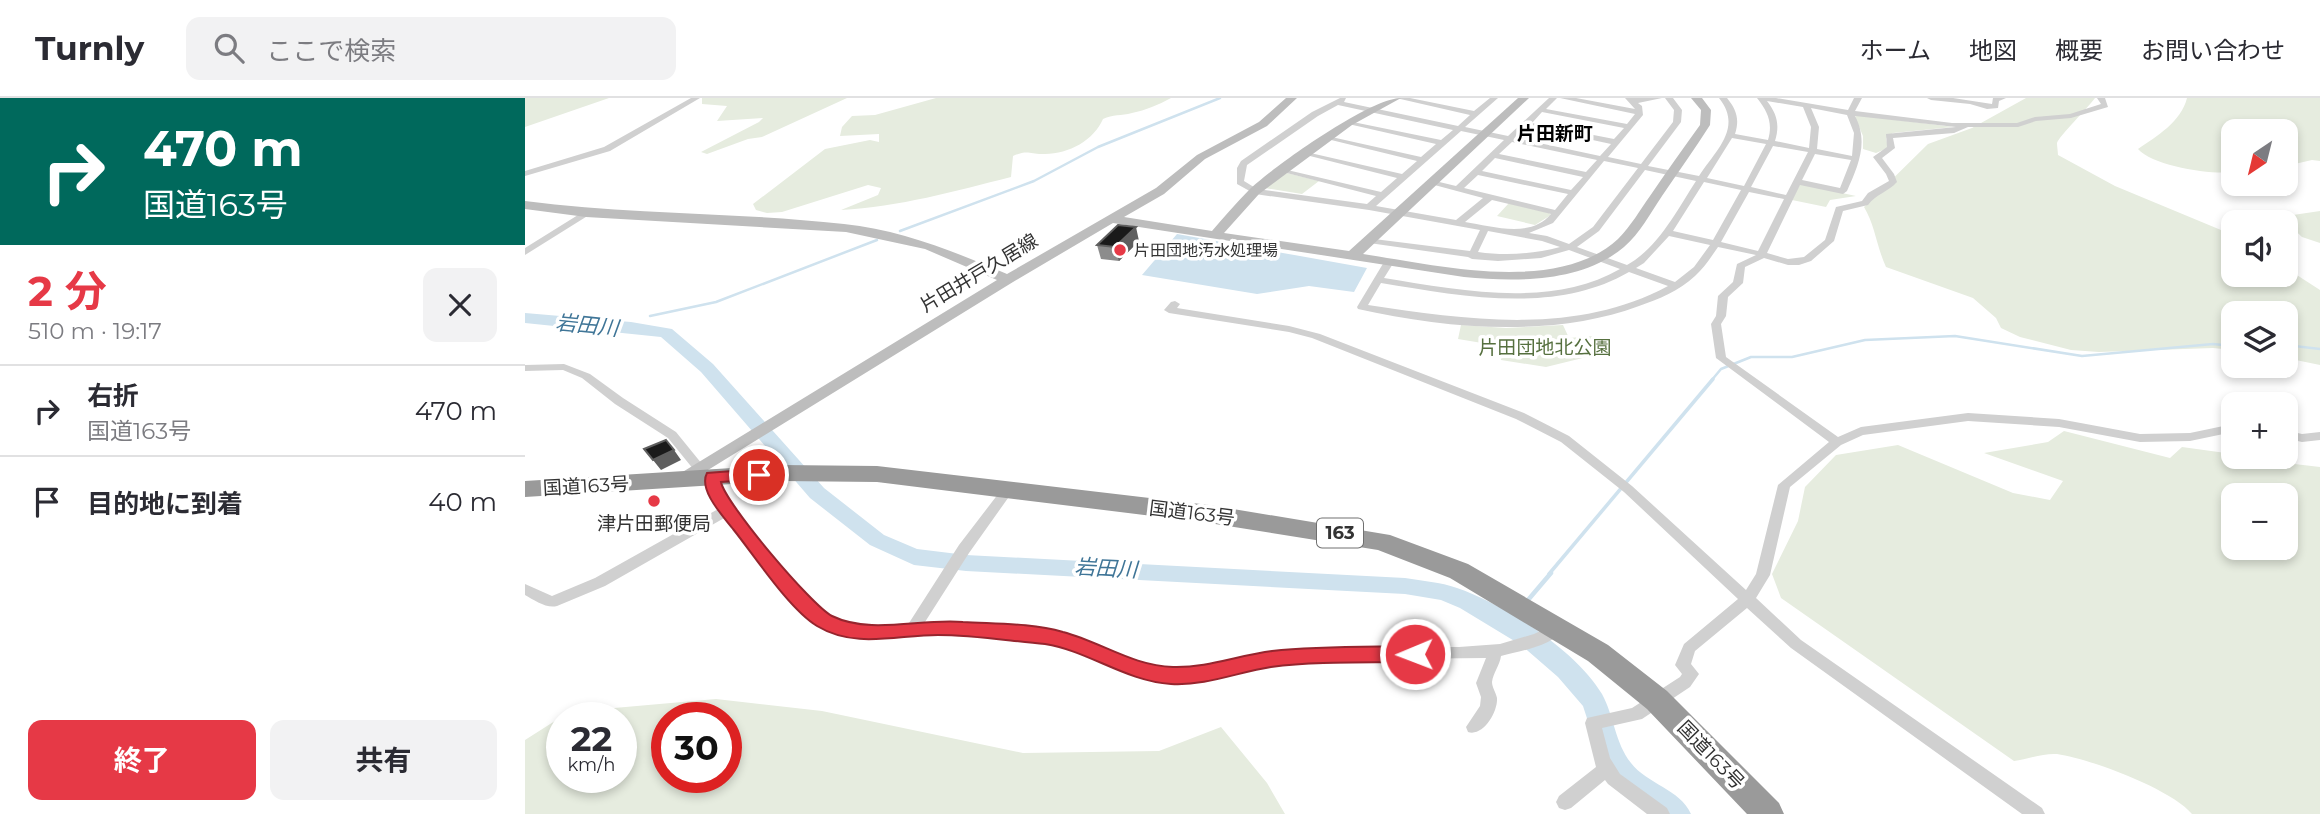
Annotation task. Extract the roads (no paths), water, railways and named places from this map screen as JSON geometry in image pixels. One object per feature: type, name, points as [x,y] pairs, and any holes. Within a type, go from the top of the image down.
[{"type":"highway","name":"国道163号","points":[[525,489],[698,475],[822,472],[916,477],[1266,522],[1381,541],[1459,571],[1550,634],[1598,653],[1657,700],[1768,814]]},
{"type":"street","points":[[525,174],[598,154],[696,98]]},
{"type":"street","name":"片田井戸久居線","points":[[698,475],[753,434],[1008,279],[1160,191],[1201,157],[1263,124],[1292,98]]},
{"type":"street","points":[[1347,98],[1315,114],[1242,165],[1238,180],[1255,191],[1400,211],[1519,234],[1570,247],[1677,286]]},
{"type":"street","points":[[1215,236],[1255,191],[1348,123],[1398,98],[1476,114]]},
{"type":"street","points":[[1352,256],[1524,98]]},
{"type":"street","points":[[1458,190],[1553,98]]},
{"type":"street","points":[[1564,98],[1639,112]]},
{"type":"street","points":[[1639,112],[1631,100],[1658,98]]},
{"type":"street","points":[[1369,240],[1472,256],[1514,258],[1541,255],[1570,247],[1596,229],[1678,122],[1678,110],[1669,98]]},
{"type":"street","points":[[1109,219],[1488,275],[1519,275],[1564,269],[1600,258],[1623,241],[1705,125],[1706,110],[1696,98]]},
{"type":"street","points":[[1378,280],[1506,296],[1578,288],[1632,269],[1653,252],[1667,233],[1730,135],[1734,115],[1723,98]]},
{"type":"street","points":[[1762,98],[1850,113],[1969,124],[2018,125],[2035,118],[2071,116],[2103,107],[2106,104],[2101,98]]},
{"type":"street","points":[[1389,262],[1362,307],[1465,323],[1508,326],[1551,324],[1603,315],[1638,305],[1677,286],[1702,264],[1771,142],[1775,129],[1773,116],[1762,98]]},
{"type":"street","points":[[1797,182],[1843,191],[1860,141],[1850,113],[1857,99],[1847,98]]},
{"type":"street","points":[[1931,98],[1971,102],[1989,108],[1995,106],[1996,99],[2002,98]]},
{"type":"street","points":[[1970,98],[1976,98]]},
{"type":"street","points":[[1369,207],[1476,114],[1489,99]]},
{"type":"street","points":[[1338,103],[1790,198]]},
{"type":"street","points":[[1806,106],[1814,120],[1817,135],[1813,151],[1762,254],[1740,266],[1738,284],[1723,296],[1721,316],[1716,324],[1721,358],[1837,442]]},
{"type":"street","points":[[1541,110],[1628,127]]},
{"type":"street","points":[[1519,234],[1545,224],[1557,213],[1639,112]]},
{"type":"street","points":[[1667,233],[1762,254],[1782,262],[1808,259],[1818,248],[1829,242],[1839,209],[1865,203],[1871,195],[1893,182],[1877,158],[1890,149],[1889,136],[1954,131],[1980,116],[1993,115]]},
{"type":"street","points":[[1348,123],[1442,143]]},
{"type":"street","points":[[1527,124],[1615,142]]},
{"type":"street","points":[[1730,135],[1856,159]]},
{"type":"street","points":[[1327,138],[1423,160]]},
{"type":"street","points":[[1305,154],[1404,177]]},
{"type":"street","points":[[1494,155],[1587,175]]},
{"type":"street","points":[[1283,170],[1383,195]]},
{"type":"street","points":[[1477,172],[1573,193]]},
{"type":"street","points":[[1431,183],[1557,213]]},
{"type":"street","points":[[1459,222],[1490,197]]},
{"type":"street","points":[[525,205],[586,213],[846,228],[929,246],[1008,279]]},
{"type":"street","points":[[525,252],[586,213]]},
{"type":"street","points":[[1472,256],[1485,228]]},
{"type":"street","points":[[1175,304],[1170,310],[1289,329],[1372,357],[1545,428],[1584,452],[1628,489],[1747,600],[1819,662],[2036,814]]},
{"type":"street","points":[[525,368],[563,367],[586,376],[672,435],[698,475],[714,488],[728,510],[799,599],[823,621],[861,632],[968,629],[1061,639],[1131,668],[1172,676],[1203,674],[1271,659],[1396,653],[1461,654],[1518,647],[1550,634]]},
{"type":"street","points":[[1661,814],[1625,789],[1607,768],[1602,761],[1593,723],[1636,714],[1685,682],[1691,674],[1683,665],[1689,648],[1747,600],[1763,575],[1784,485],[1837,442],[1869,428],[1968,417],[2059,423],[2140,438],[2190,437],[2221,431]]},
{"type":"street","points":[[2298,437],[2320,436]]},
{"type":"street","points":[[913,629],[961,553],[1009,488]]},
{"type":"street","points":[[525,589],[552,603],[565,599],[728,510]]},
{"type":"street","points":[[1474,727],[1490,704],[1491,699],[1484,683],[1493,659],[1493,649]]},
{"type":"street","points":[[1565,802],[1607,768]]},
{"type":"water","points":[[1177,234],[1367,268],[1354,292],[1309,286],[1257,294],[1142,275]]},
{"type":"waterway","points":[[900,231],[1034,181],[1098,147],[1220,98]]},
{"type":"waterway","points":[[650,316],[716,302],[877,240]]},
{"type":"waterway","name":"岩田川","points":[[525,318],[631,327],[666,333],[707,368],[817,493],[877,540],[914,557],[966,563],[1405,586],[1441,592],[1468,601],[1529,638],[1582,685],[1592,699],[1619,768],[1630,780],[1677,814]]},
{"type":"waterway","points":[[1711,381],[1721,369],[1751,357],[1792,357],[1865,340],[1955,336],[2082,356],[2221,345]]},
{"type":"waterway","points":[[2298,346],[2320,349]]},
{"type":"waterway","points":[[1549,574],[1713,379]]},
{"type":"waterway","points":[[1528,600],[1551,573]]},
{"type":"waterway","points":[[1503,621],[1512,613]]},
{"type":"place","name":"片田団地汚水処理場","points":[[1120,250]]},
{"type":"place","name":"津片田郵便局","points":[[654,501]]},
{"type":"district","name":"片田新町","points":[[1555,133]]},
{"type":"park label","name":"片田団地北公園","points":[[1545,347]]}]
